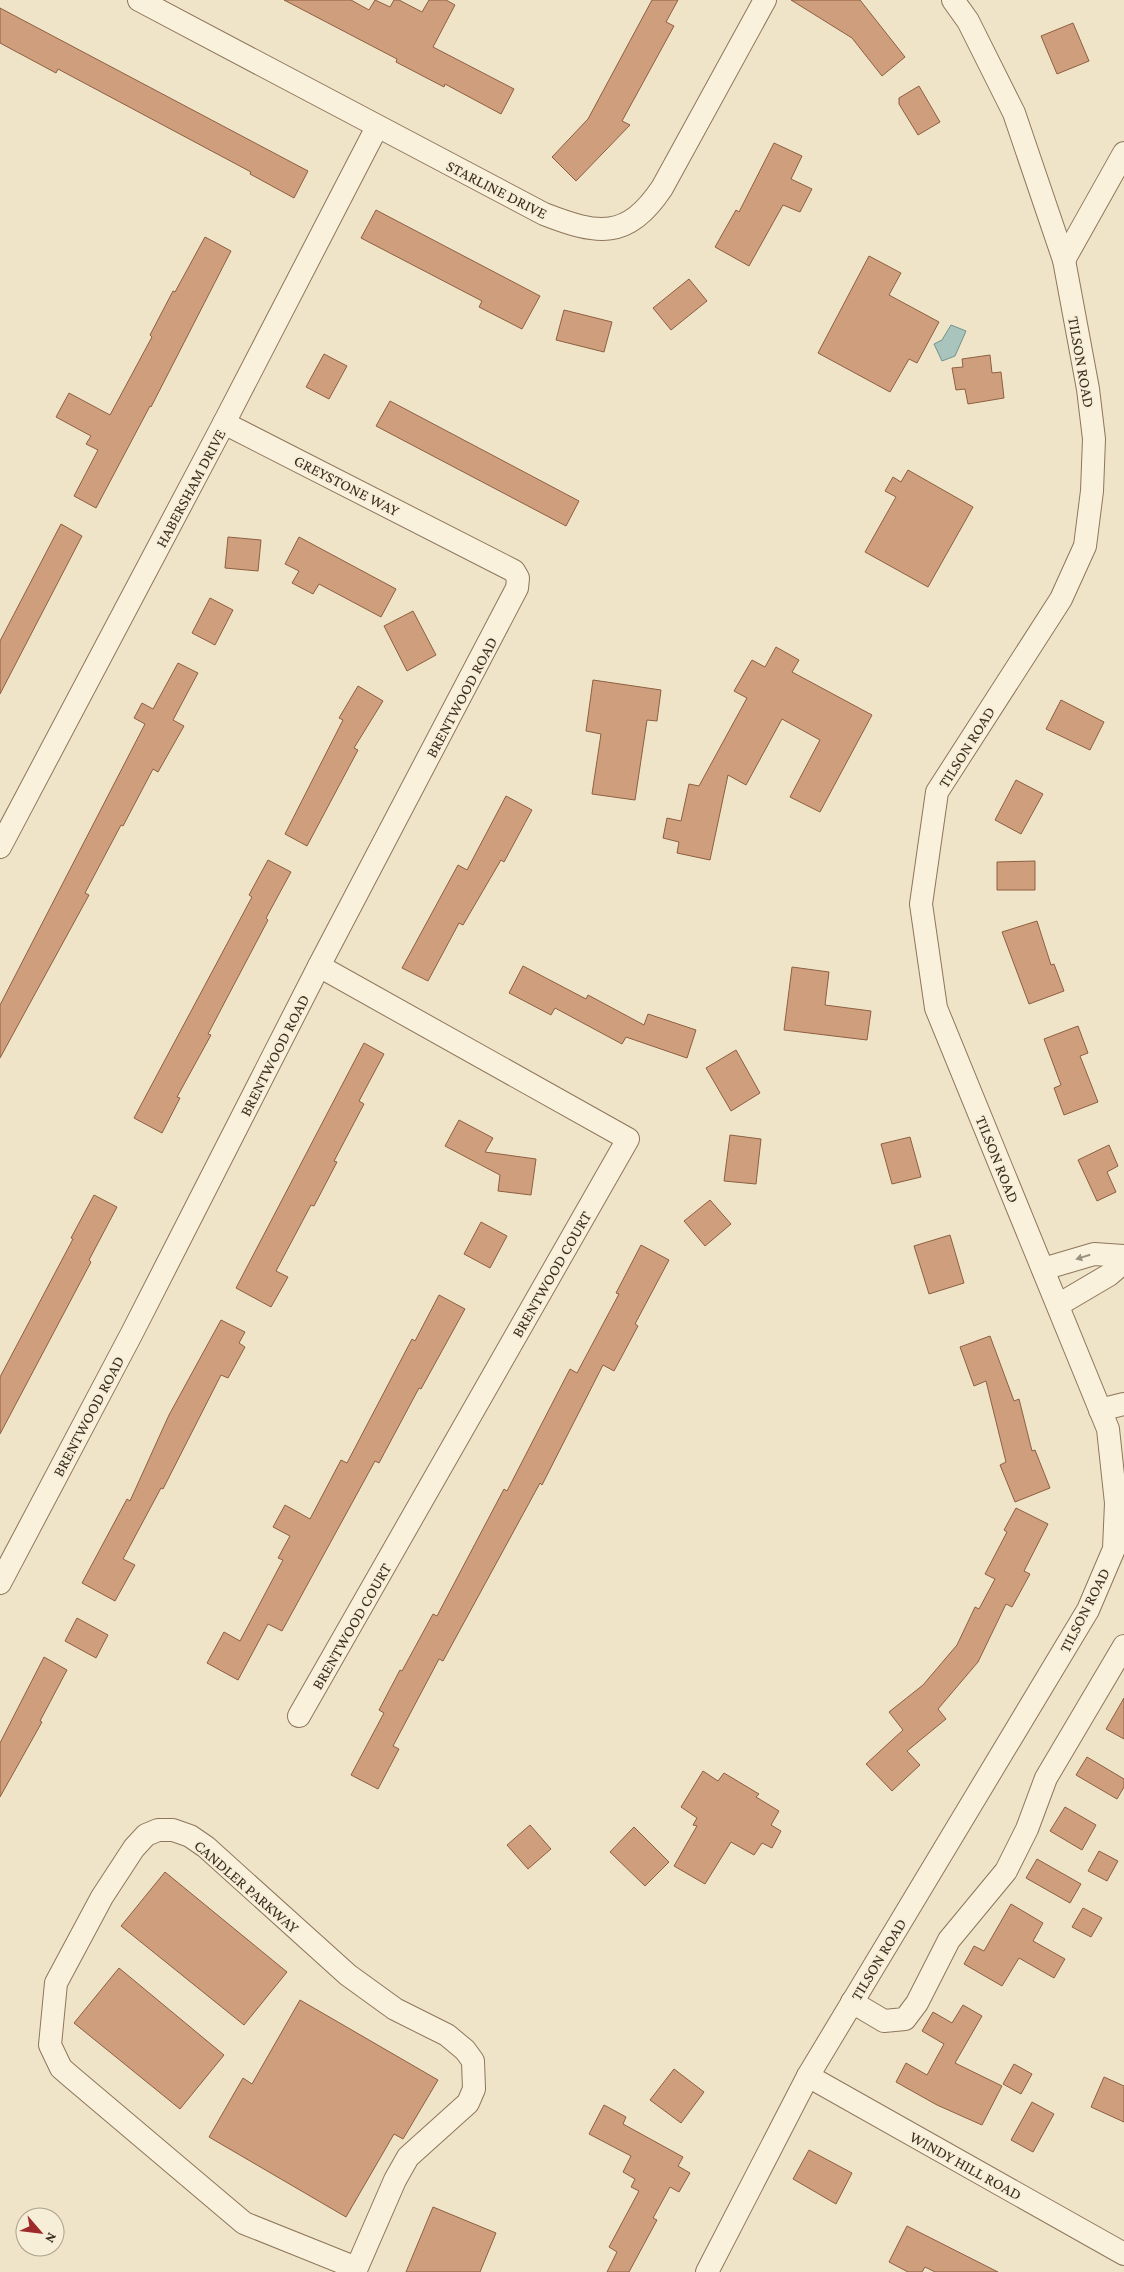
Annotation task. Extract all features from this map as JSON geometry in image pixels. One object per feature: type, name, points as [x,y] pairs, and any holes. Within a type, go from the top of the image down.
[{"type":"street","name":"STARLINE DRIVE","points":[[139,0],[544,214],[572,225],[592,229],[612,229],[627,224],[641,215],[662,188],[765,0]]},
{"type":"street","name":"TILSON ROAD","points":[[707,2272],[808,2076],[1088,1610],[1114,1549],[1116,1503],[1108,1429],[936,1008],[921,904],[937,792],[1061,599],[1085,546],[1092,491],[1094,439],[1088,389],[1064,260],[1014,113],[968,20],[953,0]]},
{"type":"street","name":"HABERSHAM DRIVE","points":[[0,847],[224,423],[377,127]]},
{"type":"street","points":[[1064,260],[1124,153]]},
{"type":"street","name":"GREYSTONE WAY","points":[[224,423],[470,549]]},
{"type":"street","name":"BRENTWOOD ROAD","points":[[0,1583],[132,1333],[319,966],[513,599],[518,578],[514,571],[470,549]]},
{"type":"street","name":"BRENTWOOD COURT","points":[[299,1716],[628,1139],[319,966]]},
{"type":"street","points":[[1043,1269],[1094,1254],[1124,1256]]},
{"type":"street","points":[[1058,1305],[1109,1275],[1124,1262]]},
{"type":"street","points":[[1100,1410],[1124,1404]]},
{"type":"street","points":[[852,2002],[884,2021],[906,2019],[917,2003],[949,1940],[1006,1871],[1026,1829],[1046,1778],[1124,1646]]},
{"type":"street","name":"CANDLER PARKWAY","points":[[158,1830],[173,1830],[190,1836],[206,1847],[348,1975],[395,2009],[447,2036],[465,2050],[473,2061],[474,2089],[468,2102],[408,2157],[395,2180],[356,2270],[244,2224],[61,2068],[55,2056],[50,2044],[56,1983],[102,1897],[134,1848],[146,1835],[158,1830]]},
{"type":"street","name":"WINDY HILL ROAD","points":[[808,2076],[1124,2254]]},
{"type":"water","points":[[951,325],[966,331],[955,356],[942,361],[934,344],[942,340]]},
{"type":"building","points":[[284,0],[351,0],[369,10],[375,0],[390,7],[394,0],[399,0],[422,12],[429,0],[446,0],[455,5],[433,47],[514,89],[501,114],[445,84],[444,87],[396,62],[397,59]]},
{"type":"building","points":[[652,0],[678,0],[666,22],[674,26],[622,121],[630,125],[576,181],[552,157],[588,119]]},
{"type":"building","points":[[791,0],[860,0],[905,57],[882,76],[852,38]]},
{"type":"building","points":[[0,8],[308,171],[294,198],[250,174],[251,172],[58,69],[56,73],[0,43]]},
{"type":"building","points":[[1073,23],[1089,61],[1057,74],[1041,36]]},
{"type":"building","points":[[919,86],[940,122],[918,135],[899,104],[899,98]]},
{"type":"building","points":[[774,143],[802,156],[791,179],[812,189],[800,212],[783,205],[749,266],[715,247],[736,210],[739,212]]},
{"type":"building","points":[[376,210],[540,296],[522,329],[479,307],[482,301],[361,238]]},
{"type":"building","points":[[205,237],[231,251],[151,407],[96,508],[74,496],[98,450],[86,444],[91,436],[56,417],[69,393],[110,415],[152,337],[150,335],[173,291],[175,292]]},
{"type":"building","points":[[869,256],[901,273],[889,295],[939,322],[917,363],[909,359],[890,392],[818,353]]},
{"type":"building","points":[[689,279],[707,301],[671,330],[653,308]]},
{"type":"building","points":[[564,310],[612,322],[604,352],[556,340]]},
{"type":"building","points":[[324,354],[347,366],[329,399],[306,387]]},
{"type":"building","points":[[990,355],[992,373],[1001,372],[1004,398],[968,404],[965,389],[956,390],[952,368],[963,367],[962,359]]},
{"type":"building","points":[[390,401],[579,501],[566,526],[376,426]]},
{"type":"building","points":[[908,470],[973,507],[928,587],[865,552],[896,497],[885,491],[893,477],[901,482]]},
{"type":"building","points":[[61,524],[82,536],[0,694],[0,641]]},
{"type":"building","points":[[228,537],[261,540],[258,571],[225,568]]},
{"type":"building","points":[[299,537],[396,589],[381,617],[319,584],[313,594],[292,583],[299,571],[285,564]]},
{"type":"building","points":[[210,598],[233,610],[215,645],[192,633]]},
{"type":"building","points":[[413,611],[436,655],[407,671],[384,626]]},
{"type":"building","points":[[776,647],[799,660],[792,672],[872,715],[820,812],[790,797],[820,740],[782,719],[746,785],[728,775],[710,860],[677,853],[679,842],[663,838],[667,818],[681,821],[689,784],[699,786],[747,698],[734,691],[752,660],[765,667]]},
{"type":"building","points":[[178,663],[198,673],[173,720],[184,726],[158,772],[153,769],[123,826],[121,825],[85,893],[89,895],[0,1058],[0,1005],[145,724],[134,718],[142,703],[153,709]]},
{"type":"building","points":[[593,680],[661,690],[657,721],[647,720],[635,800],[592,794],[601,734],[586,731]]},
{"type":"building","points":[[358,686],[383,701],[354,748],[358,750],[307,846],[285,834],[343,720],[339,718]]},
{"type":"building","points":[[1061,700],[1104,722],[1090,750],[1046,729]]},
{"type":"building","points":[[1016,780],[1043,794],[1021,834],[995,820]]},
{"type":"building","points":[[506,796],[532,810],[504,862],[501,860],[463,925],[459,923],[428,981],[402,968],[458,865],[467,870]]},
{"type":"building","points":[[268,860],[291,872],[208,1034],[211,1035],[177,1097],[180,1098],[162,1133],[134,1118],[252,897],[249,895]]},
{"type":"building","points":[[1035,861],[1035,890],[997,890],[997,862]]},
{"type":"building","points":[[1037,921],[1051,965],[1054,964],[1064,991],[1029,1004],[1002,932]]},
{"type":"building","points":[[523,966],[586,999],[588,995],[644,1025],[648,1014],[696,1030],[687,1058],[626,1037],[622,1044],[555,1008],[551,1015],[509,993]]},
{"type":"building","points":[[792,967],[829,972],[825,1005],[871,1011],[867,1040],[784,1030]]},
{"type":"building","points":[[1078,1026],[1088,1053],[1080,1056],[1098,1102],[1064,1115],[1054,1088],[1061,1085],[1044,1039]]},
{"type":"building","points":[[364,1043],[384,1054],[359,1101],[364,1104],[334,1161],[337,1162],[314,1206],[311,1205],[276,1271],[288,1277],[271,1307],[236,1288]]},
{"type":"building","points":[[736,1050],[760,1093],[731,1111],[706,1068]]},
{"type":"building","points":[[459,1120],[493,1138],[485,1152],[536,1159],[531,1195],[498,1191],[500,1175],[445,1146]]},
{"type":"building","points":[[730,1135],[761,1139],[756,1184],[724,1181]]},
{"type":"building","points":[[910,1137],[921,1177],[892,1184],[881,1144]]},
{"type":"building","points":[[1109,1145],[1118,1166],[1107,1172],[1116,1192],[1097,1201],[1078,1160]]},
{"type":"building","points":[[94,1195],[117,1207],[89,1260],[91,1262],[0,1434],[0,1377],[73,1239],[71,1238]]},
{"type":"building","points":[[710,1200],[731,1224],[705,1246],[684,1221]]},
{"type":"building","points":[[481,1222],[507,1236],[490,1268],[464,1254]]},
{"type":"building","points":[[950,1235],[964,1283],[929,1294],[914,1246]]},
{"type":"building","points":[[641,1245],[669,1260],[635,1324],[638,1326],[614,1371],[603,1365],[542,1485],[540,1483],[443,1661],[439,1659],[393,1746],[399,1749],[378,1789],[351,1775],[384,1713],[379,1710],[433,1614],[437,1616],[504,1489],[507,1491],[570,1369],[577,1373],[619,1294],[616,1293]]},
{"type":"building","points":[[439,1295],[465,1309],[421,1389],[419,1388],[379,1463],[375,1461],[282,1631],[268,1624],[238,1680],[207,1663],[224,1632],[240,1641],[283,1560],[278,1558],[290,1536],[273,1527],[285,1505],[310,1519],[341,1460],[347,1463],[412,1339],[415,1341]]},
{"type":"building","points":[[221,1320],[245,1332],[239,1343],[245,1347],[228,1378],[221,1375],[163,1489],[161,1488],[123,1559],[135,1565],[115,1601],[82,1583],[127,1499],[130,1501],[169,1415]]},
{"type":"building","points":[[990,1336],[1014,1401],[1019,1399],[1032,1451],[1035,1450],[1050,1488],[1015,1502],[1000,1465],[1006,1462],[986,1381],[974,1386],[960,1347]]},
{"type":"building","points":[[1016,1508],[1048,1524],[1024,1571],[1030,1574],[1012,1607],[1006,1604],[978,1662],[938,1709],[946,1719],[907,1751],[920,1765],[892,1791],[866,1764],[903,1730],[889,1712],[923,1685],[957,1645],[975,1607],[979,1609],[995,1579],[985,1574],[1007,1532],[1004,1530]]},
{"type":"building","points":[[77,1618],[108,1635],[96,1658],[65,1641]]},
{"type":"building","points":[[44,1657],[67,1670],[40,1721],[42,1722],[0,1797],[0,1743]]},
{"type":"building","points":[[1124,1698],[1124,1739],[1106,1729]]},
{"type":"building","points":[[1087,1757],[1124,1779],[1124,1787],[1117,1799],[1076,1775]]},
{"type":"building","points":[[703,1771],[718,1781],[724,1773],[759,1794],[756,1797],[779,1811],[771,1825],[781,1831],[772,1848],[762,1843],[754,1855],[731,1842],[705,1884],[674,1866],[697,1826],[693,1825],[697,1818],[681,1807]]},
{"type":"building","points":[[1065,1807],[1096,1825],[1082,1850],[1050,1831]]},
{"type":"building","points":[[530,1825],[551,1849],[528,1869],[507,1845]]},
{"type":"building","points":[[634,1827],[669,1862],[645,1886],[610,1852]]},
{"type":"building","points":[[1099,1851],[1118,1861],[1107,1881],[1088,1871]]},
{"type":"building","points":[[1037,1859],[1081,1884],[1070,1903],[1026,1878]]},
{"type":"building","points":[[165,1872],[287,1972],[244,2025],[121,1926]]},
{"type":"building","points":[[1011,1904],[1043,1923],[1033,1941],[1065,1959],[1054,1978],[1019,1958],[1002,1986],[964,1964],[974,1946],[984,1951]]},
{"type":"building","points":[[1083,1908],[1102,1918],[1091,1937],[1072,1927]]},
{"type":"building","points":[[119,1968],[224,2055],[180,2109],[74,2023]]},
{"type":"building","points":[[300,2000],[438,2080],[403,2139],[394,2134],[346,2217],[209,2137],[243,2078],[252,2084]]},
{"type":"building","points":[[963,2005],[982,2016],[955,2063],[1002,2086],[982,2125],[937,2105],[896,2082],[906,2063],[927,2075],[944,2044],[922,2031],[933,2012],[952,2023]]},
{"type":"building","points":[[1014,2064],[1032,2074],[1021,2094],[1003,2084]]},
{"type":"building","points":[[674,2069],[704,2092],[681,2123],[650,2100]]},
{"type":"building","points":[[1104,2077],[1124,2086],[1124,2122],[1091,2107]]},
{"type":"building","points":[[1032,2102],[1054,2114],[1033,2152],[1011,2140]]},
{"type":"building","points":[[604,2105],[626,2117],[623,2124],[683,2157],[678,2166],[690,2173],[679,2192],[670,2187],[653,2218],[657,2220],[629,2272],[607,2272],[617,2252],[609,2247],[639,2191],[631,2187],[635,2179],[623,2172],[631,2156],[589,2134]]},
{"type":"building","points":[[809,2150],[852,2173],[836,2204],[793,2179]]},
{"type":"building","points":[[433,2207],[496,2233],[480,2272],[406,2272]]},
{"type":"building","points":[[907,2226],[998,2272],[935,2272],[925,2267],[922,2272],[908,2272],[889,2262]]}]
